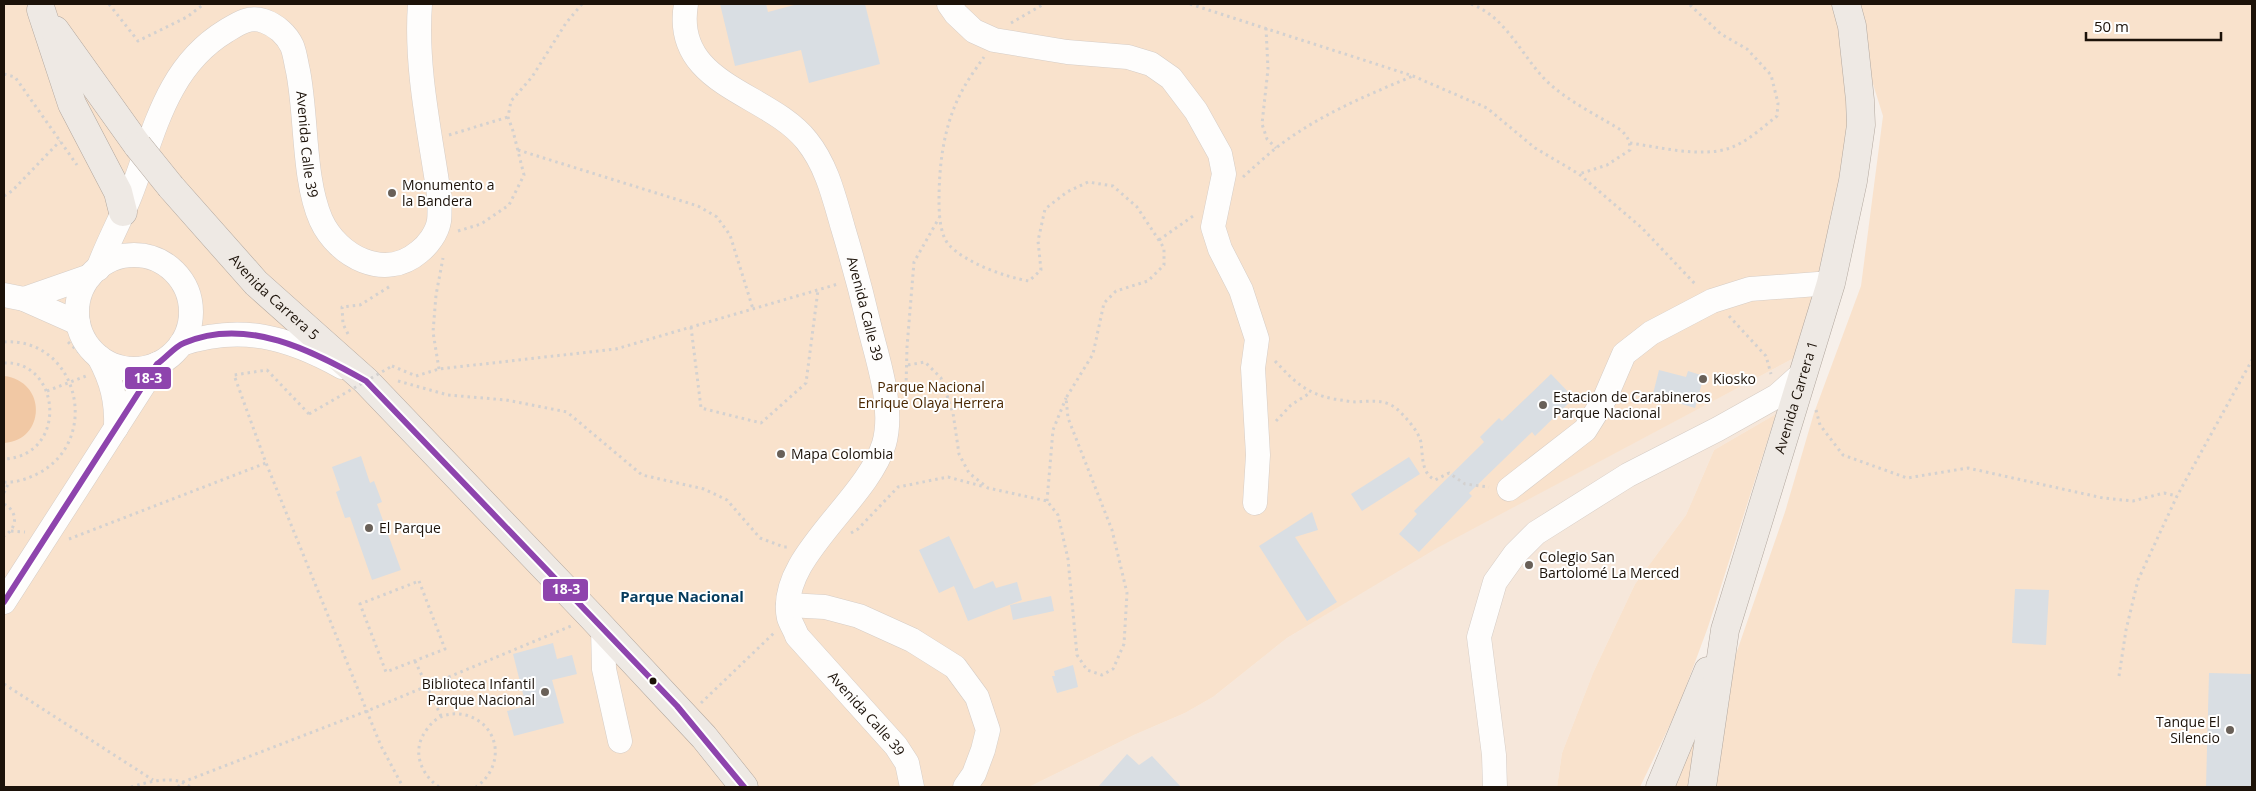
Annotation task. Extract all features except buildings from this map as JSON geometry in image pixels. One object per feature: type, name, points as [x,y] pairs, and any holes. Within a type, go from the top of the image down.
[{"type":"main road","name":"Avenida Carrera 1","points":[[1702,787],[1725,630],[1831,283],[1844,226],[1861,125],[1857,68],[1846,4]]},
{"type":"main road","name":"Avenida Carrera 5","points":[[39,7],[138,146],[171,187],[256,283],[379,377],[597,622],[686,717],[744,787]]},
{"type":"main road","points":[[39,7],[72,104],[118,192],[123,212]]},
{"type":"main road","points":[[1660,787],[1725,630]]},
{"type":"street","points":[[388,266],[402,263],[436,248],[440,202],[418,29],[420,4]]},
{"type":"street","name":"Avenida Calle 39","points":[[686,4],[684,16],[685,31],[690,46],[705,68],[727,86],[782,119],[807,140],[827,176],[858,278],[884,386],[886,414],[884,443],[876,465],[854,497],[813,545],[798,569],[789,594],[789,612],[797,636],[896,746],[907,763],[912,787]]},
{"type":"street","points":[[949,4],[956,14],[974,31],[994,40],[1067,52],[1128,57],[1151,64],[1172,78],[1196,111],[1220,154],[1224,174],[1213,227],[1220,249],[1241,290],[1257,339],[1253,368],[1258,455],[1255,504]]},
{"type":"street","name":"Avenida Calle 39","points":[[94,272],[123,212],[156,119],[173,85],[199,53],[219,35],[245,19],[264,21],[280,29],[292,46],[303,103],[313,190],[321,219],[332,238],[345,252],[376,265],[388,266]]},
{"type":"street","points":[[14,297],[94,272],[109,261],[136,255],[162,262],[173,269],[182,280],[188,292],[191,305],[188,332],[175,352],[157,364],[133,369],[99,366]]},
{"type":"street","points":[[72,331],[79,298],[94,272]]},
{"type":"street","points":[[1509,489],[1585,430],[1605,398],[1624,354],[1652,333],[1712,301],[1750,288],[1831,283]]},
{"type":"street","points":[[14,297],[72,331],[86,342],[115,396],[116,428]]},
{"type":"street","points":[[181,344],[215,335],[258,334],[379,377]]},
{"type":"street","points":[[4,602],[27,546],[116,428],[157,364]]},
{"type":"street","points":[[1495,787],[1494,755],[1479,637],[1495,582],[1515,554],[1536,533],[1628,475],[1718,429],[1777,396],[1805,371]]},
{"type":"street","points":[[789,612],[825,607],[860,616],[912,640],[954,666],[977,697],[988,730],[974,774],[965,787]]},
{"type":"street","points":[[597,622],[604,670],[620,741]]},
{"type":"path","points":[[110,4],[138,41],[187,17],[204,4]]},
{"type":"path","points":[[439,369],[433,332],[436,295],[436,248],[447,234],[481,224],[509,205],[524,175],[508,117],[511,101],[532,77],[566,23],[582,4]]},
{"type":"path","points":[[1044,4],[1009,23],[994,40],[962,90],[944,139],[939,176],[939,218],[948,244],[966,257],[1009,278],[1029,281],[1041,270],[1038,242],[1045,209],[1068,192],[1088,182],[1113,186],[1137,207],[1164,248],[1164,265],[1148,281],[1116,291],[1104,303],[1092,354],[1066,398],[1054,430],[1047,501]]},
{"type":"path","points":[[1190,4],[1413,76],[1487,108],[1535,148],[1578,174],[1642,228],[1673,263],[1766,356],[1777,396]]},
{"type":"path","points":[[1471,4],[1488,12],[1499,22],[1550,84],[1621,130],[1630,143],[1630,150],[1618,159],[1607,165],[1578,174]]},
{"type":"path","points":[[1630,143],[1704,153],[1730,148],[1752,135],[1777,116],[1778,103],[1771,76],[1747,49],[1721,34],[1688,4]]},
{"type":"path","points":[[1266,28],[1268,69],[1262,124],[1267,140],[1276,148]]},
{"type":"path","points":[[4,74],[15,77],[81,171]]},
{"type":"path","points":[[1159,240],[1218,199],[1276,148],[1313,123],[1360,98],[1413,76]]},
{"type":"path","points":[[431,141],[508,117]]},
{"type":"path","points":[[4,196],[12,191],[60,140]]},
{"type":"path","points":[[518,150],[698,206],[718,217],[730,236],[753,309]]},
{"type":"path","points":[[351,339],[343,324],[342,307],[360,305],[387,289],[402,274],[388,266]]},
{"type":"path","points":[[403,787],[381,746],[266,463],[234,375],[267,370],[309,414],[392,366],[416,376],[439,369],[616,349],[858,278]]},
{"type":"path","points":[[691,327],[701,408],[761,423],[806,383],[818,290]]},
{"type":"path","points":[[72,331],[84,358],[99,366]]},
{"type":"path","points":[[1257,339],[1294,382],[1310,392],[1347,401],[1371,400],[1388,404],[1397,409],[1411,424],[1421,442],[1422,464],[1432,479],[1435,480],[1449,473],[1465,484],[1509,489]]},
{"type":"path","points":[[4,342],[29,345],[46,353],[60,366],[70,382],[76,400],[76,420],[71,439],[60,456],[46,470],[28,478],[4,482]]},
{"type":"path","points":[[2119,676],[2126,630],[2138,580],[2177,496],[2252,360]]},
{"type":"path","points":[[908,365],[925,362],[941,378],[953,413],[959,454],[969,472],[988,488]]},
{"type":"path","points":[[4,364],[24,368],[37,378],[47,391],[50,406],[50,421],[44,435],[34,447],[21,455],[4,459]]},
{"type":"path","points":[[47,391],[70,382],[99,366]]},
{"type":"path","points":[[379,377],[448,395],[506,400],[567,412],[642,475],[704,489],[726,500],[760,538],[784,547],[837,542],[858,529],[898,487],[948,477],[1047,501],[1058,515],[1068,559],[1077,655],[1087,670],[1102,675],[1113,669],[1124,644],[1127,593],[1112,530],[1068,418],[1066,398]]},
{"type":"path","points":[[1258,455],[1276,421],[1291,405],[1310,392]]},
{"type":"path","points":[[1815,407],[1820,425],[1844,455],[1908,478],[1968,468],[2103,498],[2133,501],[2164,493],[2177,496]]},
{"type":"path","points":[[11,531],[27,532],[27,546],[266,463]]},
{"type":"path","points":[[4,493],[9,482]]},
{"type":"path","points":[[4,504],[12,510],[15,521],[11,531],[4,536]]},
{"type":"path","points":[[419,581],[445,649],[415,661],[386,672],[360,604],[419,581]]},
{"type":"path","points":[[686,717],[789,612]]},
{"type":"path","points":[[178,787],[183,782],[427,686],[597,622]]},
{"type":"path","points":[[415,661],[441,716]]},
{"type":"path","points":[[4,684],[152,780]]},
{"type":"path","points":[[439,787],[430,781],[422,771],[418,759],[419,746],[422,734],[441,716],[454,714],[466,715],[478,720],[488,729],[494,740],[496,753],[493,766],[487,777],[477,787]]},
{"type":"path","points":[[131,787],[152,780],[183,782],[190,787]]},
{"type":"shaded area","name":"Colegio San Bartolomé La Merced","points":[[1796,357],[1776,414],[1714,450],[1686,515],[1635,584],[1593,673],[1562,753],[1557,787],[1029,787],[1134,735],[1185,713],[1213,697],[1287,638],[1437,547]]},
{"type":"shaded area","points":[[4,376],[18,380],[28,388],[34,399],[36,410],[34,422],[28,432],[18,439],[4,443]]},
{"type":"green space","name":"Parque Nacional Enrique Olaya Herrera","points":[[4,4],[1843,4],[1857,113],[1844,220],[1796,357],[1437,548],[1287,638],[1213,697],[1185,713],[1134,735],[1029,787],[4,787]]},
{"type":"green space","points":[[1848,4],[2252,4],[2252,787],[1710,787],[1725,686],[1785,512],[1814,413],[1861,286],[1883,116]]},
{"type":"green space","points":[[1776,414],[1708,627],[1678,708],[1640,787],[1557,787],[1562,753],[1593,673],[1635,584],[1686,515],[1714,450]]},
{"type":"green space","points":[[1699,725],[1692,787],[1674,787]]},
{"type":"transit line","name":"18-3","points":[[4,602],[157,364],[180,345],[207,336],[231,333],[255,335],[301,349],[366,381],[677,706],[744,787]]},
{"type":"place","name":"Monumento a la Bandera","points":[[392,193]]},
{"type":"place","name":"Kiosko","points":[[1703,379]]},
{"type":"place","name":"Estacion de Carabineros Parque Nacional","points":[[1543,405]]},
{"type":"place","name":"Mapa Colombia","points":[[781,454]]},
{"type":"place","name":"El Parque","points":[[369,528]]},
{"type":"place","name":"Colegio San Bartolomé La Merced","points":[[1529,565]]},
{"type":"place","name":"Biblioteca Infantil Parque Nacional","points":[[545,692]]},
{"type":"place","name":"Tanque El Silencio","points":[[2230,730]]},
{"type":"district","name":"Parque Nacional","points":[[682,597]]}]
